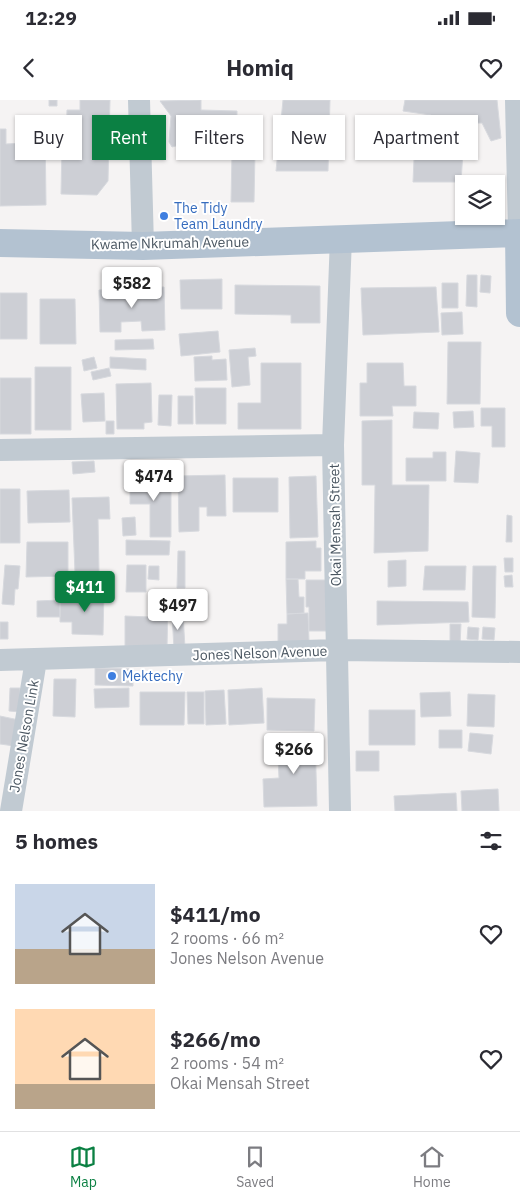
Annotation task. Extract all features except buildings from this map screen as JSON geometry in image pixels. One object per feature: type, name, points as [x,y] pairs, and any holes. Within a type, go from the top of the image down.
[{"type":"main road","name":"Kwame Nkrumah Avenue","points":[[0,243],[143,246],[520,233]]},
{"type":"main road","points":[[520,233],[520,313]]},
{"type":"street","points":[[140,100],[143,246]]},
{"type":"street","points":[[516,100],[520,233]]},
{"type":"street","name":"Okai Mensah Street","points":[[340,811],[333,444],[341,238]]},
{"type":"street","points":[[0,450],[333,444]]},
{"type":"street","name":"Jones Nelson Avenue","points":[[0,660],[337,650],[520,652]]},
{"type":"street","name":"Jones Nelson Link","points":[[11,811],[36,660]]},
{"type":"place","name":"The Tidy Team Laundry","points":[[164,216]]},
{"type":"place","name":"Mektechy","points":[[112,676]]}]
